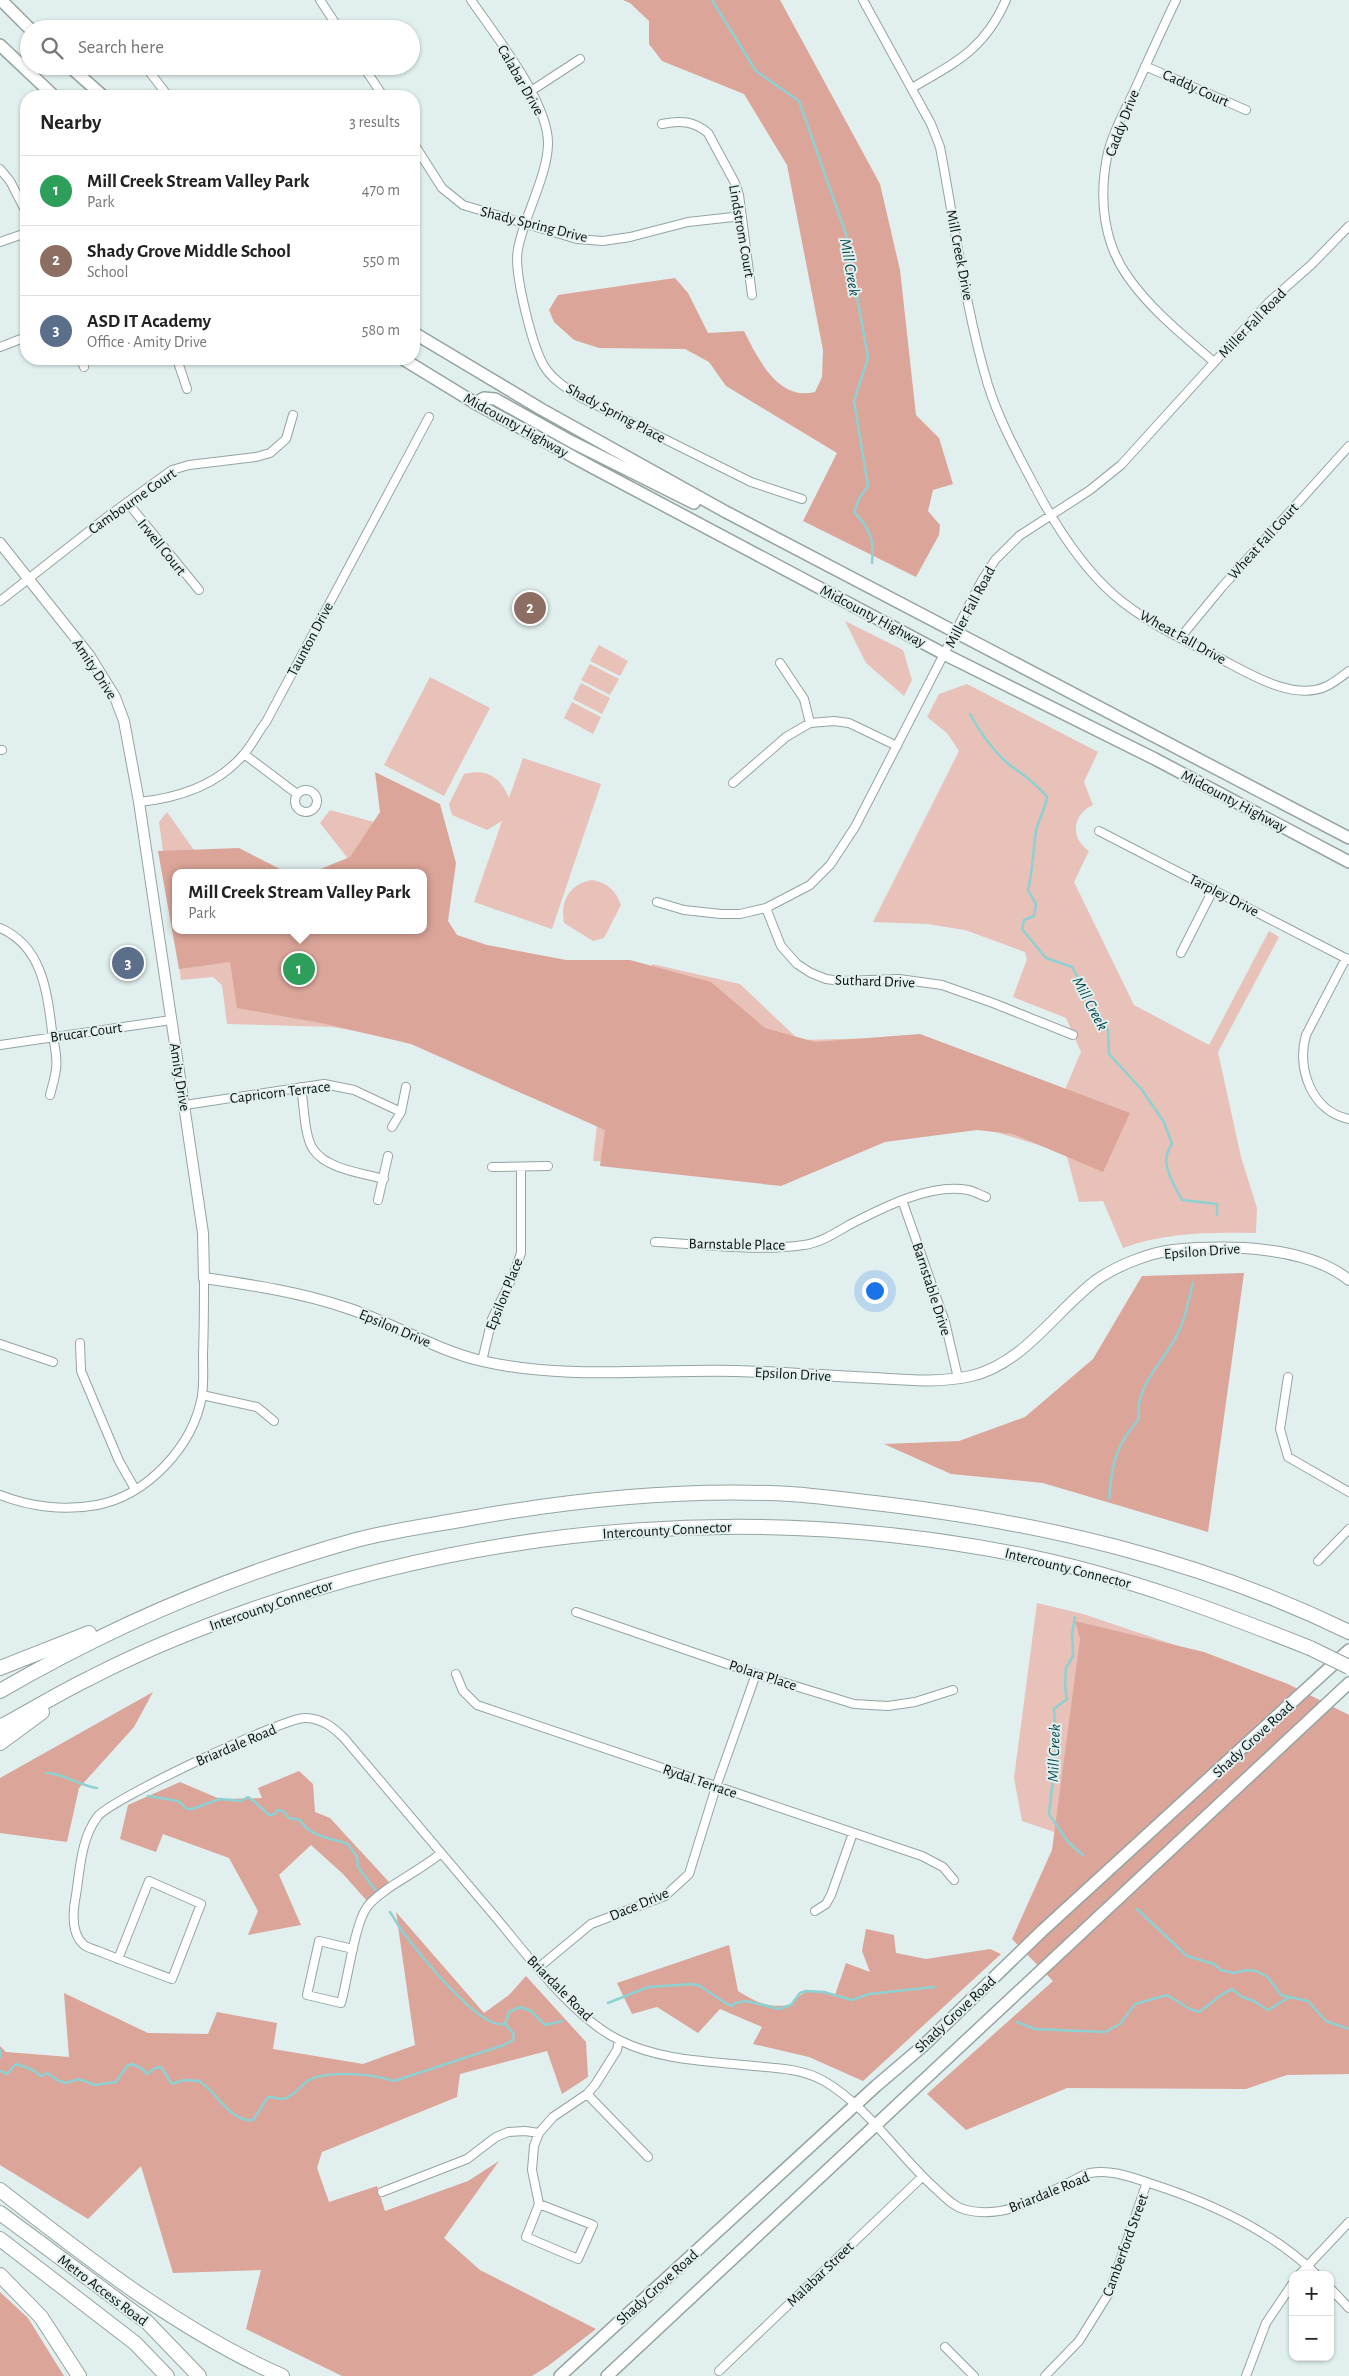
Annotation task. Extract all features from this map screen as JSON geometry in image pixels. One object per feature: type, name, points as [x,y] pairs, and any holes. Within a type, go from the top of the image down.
[{"type":"highway","name":"Intercounty Connector","points":[[0,1691],[81,1646],[195,1594],[273,1566],[359,1540],[508,1511],[607,1499],[698,1494],[791,1494],[936,1510],[1009,1522],[1092,1540],[1175,1563],[1267,1596],[1349,1632]]},
{"type":"highway","name":"Intercounty Connector","points":[[0,1728],[92,1677],[184,1635],[330,1584],[429,1559],[495,1546],[622,1530],[744,1526],[830,1530],[902,1537],[1030,1557],[1154,1590],[1310,1648],[1349,1667]]},
{"type":"highway","points":[[0,1668],[195,1594]]},
{"type":"highway","points":[[0,1743],[92,1677]]},
{"type":"highway","points":[[0,2190],[97,2264],[175,2319],[243,2359],[282,2376]]},
{"type":"highway","name":"Metro Access Road","points":[[0,2213],[147,2322],[199,2376]]},
{"type":"highway","name":"Metro Access Road","points":[[0,2239],[120,2331],[167,2376]]},
{"type":"highway","points":[[0,2275],[41,2317],[79,2376]]},
{"type":"main road","points":[[1,0],[21,20]]},
{"type":"main road","points":[[0,45],[20,64]]},
{"type":"main road","points":[[32,75],[48,90]]},
{"type":"main road","points":[[79,75],[96,90]]},
{"type":"main road","name":"Midcounty Highway","points":[[420,337],[541,409],[726,512],[1349,838]]},
{"type":"main road","name":"Midcounty Highway","points":[[413,365],[590,466],[946,654],[1155,759],[1349,862]]},
{"type":"main road","points":[[475,402],[484,398],[495,399],[572,442],[709,510],[726,512]]},
{"type":"main road","name":"Shady Grove Road","points":[[560,2376],[923,2046],[1042,1931],[1349,1650]]},
{"type":"main road","name":"Shady Grove Road","points":[[607,2376],[655,2333],[874,2124],[1074,1941],[1349,1682]]},
{"type":"street","points":[[320,0],[333,20]]},
{"type":"street","name":"Calabar Drive","points":[[472,0],[531,90],[544,115],[548,143],[545,162],[526,224]]},
{"type":"street","name":"Mill Creek Drive","points":[[863,0],[931,124],[940,147],[975,336],[989,387],[1009,436],[1049,514]]},
{"type":"street","points":[[912,88],[965,57],[982,41],[997,19],[1006,0]]},
{"type":"street","name":"Caddy Drive","points":[[1176,0],[1145,66],[1107,156],[1102,195],[1111,245],[1127,276],[1151,306],[1214,362]]},
{"type":"street","points":[[531,90],[580,59]]},
{"type":"street","name":"Caddy Court","points":[[1145,66],[1246,110]]},
{"type":"street","points":[[152,75],[163,90]]},
{"type":"street","points":[[369,75],[378,90]]},
{"type":"street","name":"Lindstrom Court","points":[[662,124],[684,121],[694,124],[708,133],[735,183],[742,216],[752,295]]},
{"type":"street","name":"Shady Spring Drive","points":[[420,153],[442,188],[455,200],[475,210],[577,238],[603,240],[630,237],[688,222],[742,216]]},
{"type":"street","points":[[0,169],[10,181],[20,200]]},
{"type":"street","name":"Shady Spring Place","points":[[526,224],[518,249],[516,266],[521,292],[533,336],[546,369],[560,383],[582,398],[751,482],[802,499]]},
{"type":"street","name":"Miller Fall Road","points":[[657,902],[684,910],[740,914],[766,908],[810,885],[830,865],[854,827],[995,560],[1019,536],[1049,514],[1090,490],[1121,465],[1269,302],[1311,265],[1349,226]]},
{"type":"street","points":[[0,242],[20,235]]},
{"type":"street","points":[[0,347],[20,339]]},
{"type":"street","points":[[179,365],[187,389]]},
{"type":"street","name":"Cambourne Court","points":[[0,601],[127,502],[172,470],[189,465],[256,457],[270,453],[286,438],[293,415]]},
{"type":"street","name":"Taunton Drive","points":[[139,802],[161,800],[195,789],[224,773],[244,754],[266,722],[429,417]]},
{"type":"street","name":"Wheat Fall Court","points":[[1180,638],[1222,587],[1349,446]]},
{"type":"street","name":"Irwell Court","points":[[127,502],[199,590]]},
{"type":"street","name":"Wheat Fall Drive","points":[[1049,514],[1084,564],[1114,594],[1147,620],[1264,682],[1291,690],[1318,689],[1328,686],[1349,671]]},
{"type":"street","name":"Amity Drive","points":[[0,543],[90,655],[115,697],[126,729],[139,802],[203,1233],[204,1278],[202,1395],[196,1417],[182,1444],[156,1474],[119,1498],[98,1505],[72,1508],[42,1506],[0,1495]]},
{"type":"street","points":[[780,663],[804,699],[810,723]]},
{"type":"street","points":[[733,783],[786,737],[810,723],[834,721],[849,723],[897,746]]},
{"type":"street","points":[[244,754],[296,794]]},
{"type":"street","name":"Tarpley Drive","points":[[1099,831],[1347,959]]},
{"type":"street","points":[[1181,953],[1214,890]]},
{"type":"street","name":"Suthard Drive","points":[[766,908],[781,946],[797,964],[810,973],[826,979],[841,981],[899,979],[942,985],[993,1003],[1072,1035]]},
{"type":"street","points":[[0,928],[18,939],[36,960],[47,991],[57,1067],[50,1095]]},
{"type":"street","points":[[1347,959],[1306,1035],[1303,1046],[1304,1075],[1316,1099],[1339,1118],[1349,1119]]},
{"type":"street","name":"Brucar Court","points":[[0,1045],[171,1020]]},
{"type":"street","name":"Capricorn Terrace","points":[[184,1105],[324,1084],[354,1090],[400,1112]]},
{"type":"street","points":[[301,1087],[308,1135],[312,1148],[323,1159],[345,1168],[384,1179]]},
{"type":"street","points":[[392,1127],[400,1112],[406,1087]]},
{"type":"street","points":[[378,1200],[388,1156]]},
{"type":"street","points":[[492,1167],[548,1166]]},
{"type":"street","name":"Epsilon Place","points":[[482,1361],[492,1319],[513,1276],[521,1253],[522,1167]]},
{"type":"street","name":"Barnstable Place","points":[[655,1242],[769,1248],[805,1245],[821,1240],[879,1209],[902,1200],[936,1191],[954,1190],[969,1190],[986,1197]]},
{"type":"street","name":"Barnstable Drive","points":[[902,1200],[945,1322],[958,1378]]},
{"type":"street","name":"Epsilon Drive","points":[[204,1278],[277,1289],[346,1308],[450,1352],[482,1361],[540,1371],[737,1371],[926,1381],[958,1378],[997,1368],[1097,1280],[1133,1261],[1171,1250],[1248,1248],[1290,1254],[1326,1266],[1349,1280]]},
{"type":"street","points":[[80,1342],[79,1360],[83,1377],[119,1461],[135,1489]]},
{"type":"street","points":[[0,1344],[52,1362]]},
{"type":"street","points":[[1288,1377],[1280,1429],[1288,1456],[1349,1492]]},
{"type":"street","points":[[202,1395],[257,1407],[274,1421]]},
{"type":"street","points":[[1318,1561],[1349,1529]]},
{"type":"street","name":"Polara Place","points":[[576,1612],[756,1674],[854,1704],[888,1706],[915,1702],[953,1690]]},
{"type":"street","name":"Rydal Terrace","points":[[456,1674],[463,1691],[477,1706],[922,1856],[943,1868],[954,1880]]},
{"type":"street","name":"Dace Drive","points":[[538,1968],[592,1924],[665,1896],[689,1874],[716,1787],[756,1674]]},
{"type":"street","name":"Briardale Road","points":[[118,1959],[149,1881],[202,1904],[172,1979],[118,1959],[84,1945],[76,1934],[72,1915],[84,1844],[91,1826],[100,1814],[130,1795],[210,1755],[277,1726],[305,1718],[325,1722],[334,1728],[538,1968],[580,2013],[619,2040],[679,2059],[787,2069],[807,2074],[825,2082],[856,2105],[922,2177],[953,2204],[967,2210],[994,2212],[1016,2208],[1089,2173],[1118,2173],[1190,2196],[1236,2218],[1290,2251],[1312,2271]]},
{"type":"street","points":[[814,1911],[826,1904],[831,1895],[853,1833]]},
{"type":"street","points":[[353,1949],[319,1941],[307,1995],[341,2003],[353,1949],[367,1907],[378,1897],[430,1863],[441,1853]]},
{"type":"street","points":[[539,2204],[593,2225],[578,2259],[526,2237],[539,2204],[532,2170],[534,2146],[539,2133],[553,2117],[587,2094],[617,2050],[619,2040]]},
{"type":"street","points":[[587,2094],[648,2157]]},
{"type":"street","points":[[382,2192],[467,2159],[496,2137],[508,2132],[525,2131],[539,2133]]},
{"type":"street","name":"Malabar Street","points":[[719,2371],[922,2177]]},
{"type":"street","name":"Camberford Street","points":[[1045,2376],[1079,2341],[1106,2300],[1147,2182]]},
{"type":"street","points":[[1302,2271],[1349,2222]]},
{"type":"street","points":[[1246,2376],[1266,2323],[1289,2289]]},
{"type":"street","points":[[1334,2292],[1349,2308]]},
{"type":"street","points":[[945,2347],[974,2376]]},
{"type":"shaded area","points":[[623,0],[780,0],[880,184],[900,270],[916,415],[939,438],[953,484],[933,490],[928,511],[940,525],[939,535],[916,577],[803,521],[837,453],[726,386],[709,362],[685,349],[599,348],[574,340],[554,322],[549,310],[558,295],[675,278],[688,293],[708,333],[744,331],[763,365],[780,384],[790,390],[802,393],[815,392],[822,377],[823,350],[787,165],[744,94],[662,61],[649,44],[649,21],[630,3]]},
{"type":"shaded area","points":[[845,621],[903,650],[912,680],[904,696],[866,663]]},
{"type":"shaded area","points":[[599,645],[628,661],[620,676],[590,661]]},
{"type":"shaded area","points":[[590,664],[619,679],[610,695],[581,680]]},
{"type":"shaded area","points":[[430,677],[490,708],[444,796],[384,765]]},
{"type":"shaded area","points":[[581,683],[610,698],[602,714],[573,699]]},
{"type":"shaded area","points":[[967,684],[1098,752],[1084,782],[1093,805],[1081,814],[1077,820],[1076,827],[1076,834],[1079,840],[1089,851],[1074,882],[1134,1005],[1209,1045],[1269,931],[1279,937],[1218,1052],[1241,1157],[1257,1208],[1256,1233],[1188,1234],[1155,1239],[1123,1248],[1103,1201],[1079,1202],[1066,1153],[934,1114],[782,1169],[593,1161],[597,1125],[500,1084],[502,1080],[414,1042],[333,1027],[227,1024],[222,985],[213,977],[181,980],[175,934],[427,934],[427,869],[388,869],[353,865],[320,823],[330,810],[451,843],[418,973],[631,1025],[652,964],[740,984],[799,1040],[921,1037],[1064,1092],[1081,1052],[1066,1018],[1013,997],[1027,959],[1025,952],[965,930],[927,924],[873,922],[959,751],[947,733],[927,717],[939,694]]},
{"type":"shaded area","points":[[572,702],[601,717],[593,734],[564,718]]},
{"type":"shaded area","points":[[523,758],[601,784],[552,929],[474,902],[502,821],[487,830],[452,815],[449,804],[464,774],[472,772],[480,772],[492,776],[502,785],[509,798]]},
{"type":"shaded area","points":[[375,772],[440,804],[456,863],[448,921],[457,935],[487,945],[566,960],[630,960],[711,982],[765,1028],[815,1042],[920,1034],[1130,1113],[1103,1172],[1013,1134],[977,1130],[885,1142],[781,1186],[600,1166],[605,1130],[411,1044],[326,1024],[237,1008],[230,962],[179,969],[173,934],[427,934],[427,869],[320,869],[350,857],[380,812]]},
{"type":"shaded area","points":[[167,812],[207,869],[172,869],[172,915],[159,822]]},
{"type":"shaded area","points":[[239,848],[280,869],[172,869],[172,930],[158,851]]},
{"type":"shaded area","points":[[592,880],[610,888],[621,905],[604,938],[593,941],[564,923],[563,915],[565,901],[572,890],[577,885]]},
{"type":"shaded area","points":[[1244,1273],[1208,1532],[1043,1483],[951,1474],[884,1444],[959,1441],[1025,1417],[1093,1359],[1142,1276]]},
{"type":"shaded area","points":[[1037,1603],[1083,1614],[1184,1648],[1110,1851],[1022,1821],[1014,1778]]},
{"type":"shaded area","points":[[1075,1621],[1204,1652],[1288,1684],[1349,1715],[1349,2074],[1287,2075],[1246,2089],[1067,2088],[966,2130],[927,2094],[1053,1981],[1012,1939],[1052,1850],[1080,1639]]},
{"type":"shaded area","points":[[153,1692],[134,1727],[79,1788],[67,1842],[0,1833],[0,1778]]},
{"type":"shaded area","points":[[299,1771],[313,1784],[315,1812],[330,1818],[389,1882],[367,1901],[343,1874],[311,1845],[279,1875],[301,1925],[248,1935],[258,1911],[229,1858],[163,1834],[156,1852],[120,1839],[128,1805],[180,1782],[220,1799],[262,1798],[258,1788]]},
{"type":"shaded area","points":[[396,1912],[484,2013],[509,1995],[526,1976],[586,2042],[588,2077],[562,2094],[547,2051],[460,2074],[457,2097],[322,2152],[317,2168],[329,2202],[377,2186],[385,2211],[468,2181],[499,2161],[444,2238],[480,2270],[596,2329],[532,2376],[342,2376],[246,2329],[261,2270],[173,2273],[141,2166],[88,2219],[0,2165],[0,2046],[6,2052],[69,2057],[64,1993],[148,2033],[208,2034],[217,2012],[277,2023],[273,2049],[363,2064],[415,2045]]},
{"type":"shaded area","points":[[866,1929],[894,1935],[896,1953],[926,1959],[990,1949],[1001,1954],[863,2081],[809,2057],[753,2044],[762,2027],[720,2009],[698,2033],[657,2007],[632,2014],[617,1983],[729,1945],[738,1991],[763,2004],[776,2006],[791,2005],[805,1992],[815,1991],[835,1995],[846,1963],[870,1972],[862,1951]]},
{"type":"shaded area","points":[[0,2292],[28,2318],[64,2376],[0,2376]]},
{"type":"waterway","name":"Mill Creek","points":[[712,0],[756,71],[799,101],[846,234],[868,358],[854,401],[868,486],[860,497],[854,512],[870,535],[872,541],[872,563]]},
{"type":"waterway","name":"Mill Creek","points":[[970,714],[986,739],[1000,756],[1047,797],[1036,831],[1028,890],[1036,904],[1034,916],[1024,920],[1022,929],[1046,958],[1072,967],[1108,1030],[1109,1054],[1142,1090],[1164,1122],[1172,1144],[1166,1158],[1168,1172],[1182,1200],[1217,1204],[1217,1215]]},
{"type":"waterway","name":"Mill Creek","points":[[1109,1499],[1113,1465],[1116,1456],[1125,1438],[1139,1419],[1141,1394],[1146,1383],[1180,1329],[1193,1283]]},
{"type":"waterway","name":"Mill Creek","points":[[1075,1617],[1072,1635],[1073,1656],[1066,1668],[1065,1687],[1067,1699],[1054,1709],[1056,1752],[1049,1814],[1069,1843],[1083,1855]]},
{"type":"waterway","points":[[46,1773],[52,1773],[97,1788]]},
{"type":"waterway","points":[[148,1796],[178,1801],[187,1809],[220,1799],[241,1801],[248,1797],[269,1815],[275,1814],[278,1810],[283,1811],[289,1818],[300,1820],[309,1830],[348,1844],[357,1857],[358,1867],[376,1891]]},
{"type":"waterway","name":"Mill Creek","points":[[1137,1909],[1187,1956],[1214,1964],[1221,1970],[1234,1973],[1247,1970],[1256,1971],[1268,1977],[1281,1995],[1308,2001],[1326,2021],[1349,2029]]},
{"type":"waterway","points":[[390,1912],[401,1930],[450,1988],[481,2015],[494,2023],[505,2024]]},
{"type":"waterway","points":[[608,2003],[648,1987],[693,1984],[700,1986],[733,2006],[735,2003],[746,2001],[779,2009],[791,2005],[800,1993],[806,1991],[824,1992],[852,2000],[869,1994],[934,1987]]},
{"type":"waterway","points":[[1017,2022],[1035,2029],[1105,2032],[1120,2024],[1135,2004],[1167,1995],[1190,2009],[1199,2012],[1232,1989],[1242,1997],[1254,2001],[1268,2010],[1288,1998]]},
{"type":"waterway","points":[[0,2071],[7,2074],[16,2064],[33,2070],[41,2076],[47,2073],[66,2083],[79,2079],[95,2085],[116,2082],[127,2066],[132,2064],[141,2068],[147,2074],[155,2068],[161,2067],[172,2084],[184,2080],[199,2081],[231,2112],[245,2120],[253,2120],[268,2097],[287,2098],[306,2082],[317,2077],[351,2074],[375,2076],[394,2081],[504,2045],[513,2040],[514,2034],[505,2024],[509,2012],[520,2007],[531,2011],[545,2025],[562,2021]]},
{"type":"waterway","points":[[0,2050],[0,2057]]},
{"type":"place","name":"Shady Grove Middle School","points":[[530,608]]},
{"type":"place","name":"ASD IT Academy","points":[[128,963]]},
{"type":"place","name":"Mill Creek Stream Valley Park","points":[[299,969]]}]
